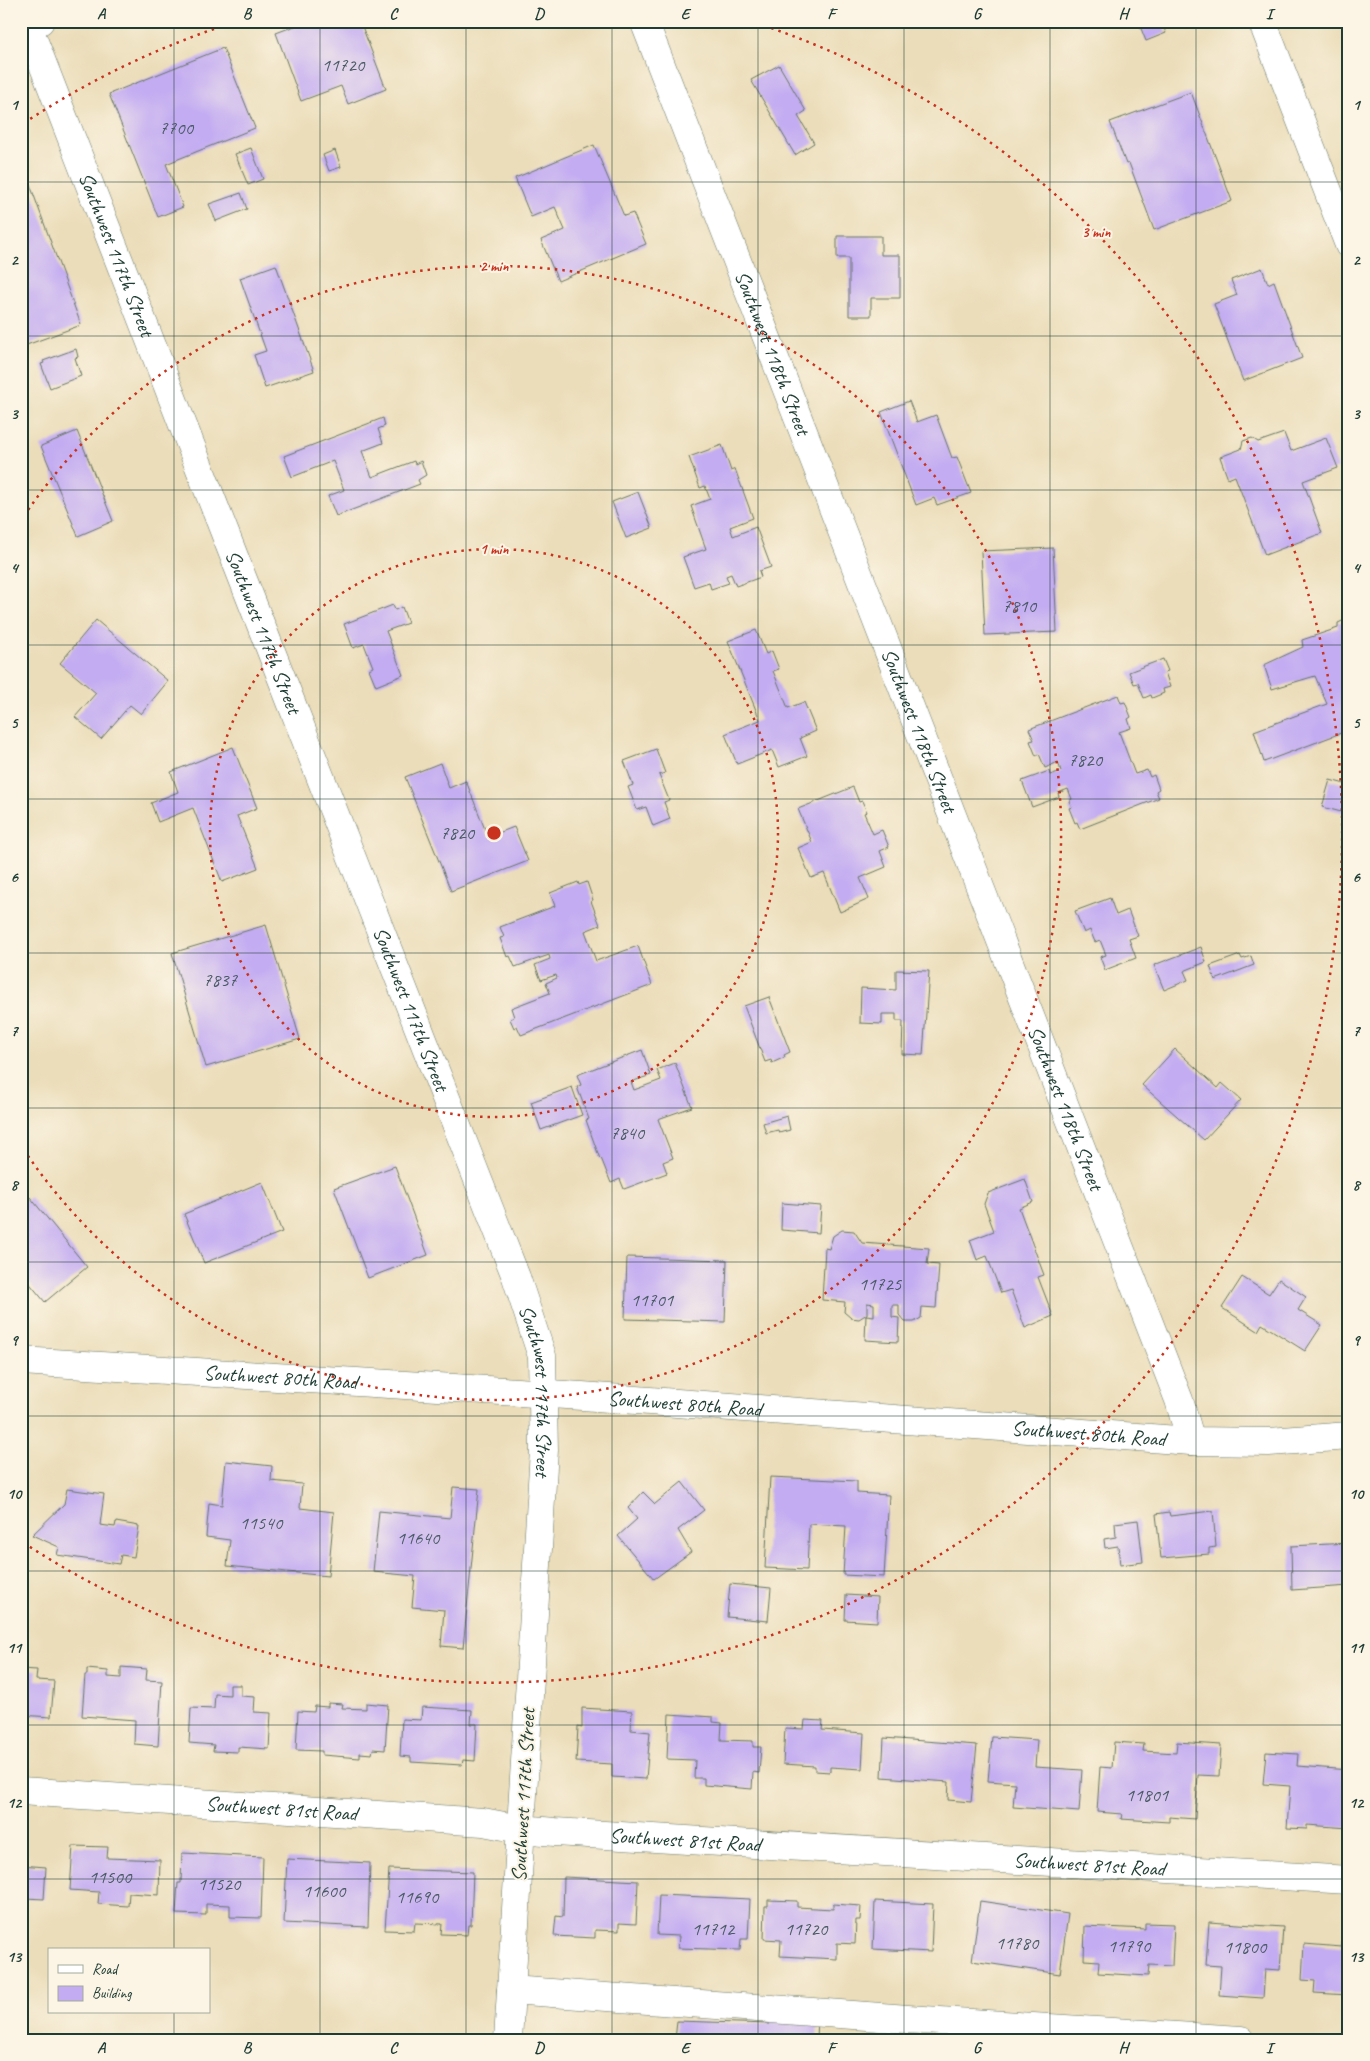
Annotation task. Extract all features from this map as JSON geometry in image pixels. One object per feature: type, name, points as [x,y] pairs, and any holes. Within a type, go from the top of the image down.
[{"type":"street","name":"Southwest 118th Street","points":[[644,21],[1175,1391],[1192,1441]]},
{"type":"street","points":[[1262,21],[1349,245]]},
{"type":"street","name":"Southwest 117th Street","points":[[30,25],[516,1277],[542,1356],[544,1450],[508,2040]]},
{"type":"street","name":"Southwest 80th Road","points":[[21,1361],[544,1394],[1192,1441],[1269,1442],[1349,1436]]},
{"type":"street","name":"Southwest 81st Road","points":[[21,1791],[473,1821],[520,1829],[1349,1880]]},
{"type":"street","points":[[511,1990],[908,2019],[1241,2040]]},
{"type":"building","points":[[308,21],[360,21],[386,89],[348,104],[341,86],[301,101],[276,33]]},
{"type":"building","points":[[1138,21],[1161,21],[1166,33],[1146,41]]},
{"type":"building","points":[[223,48],[255,128],[166,164],[183,207],[158,217],[109,94]]},
{"type":"building","points":[[779,65],[806,111],[798,116],[814,143],[795,155],[751,80]]},
{"type":"building","points":[[1191,92],[1232,201],[1154,230],[1129,163],[1126,164],[1110,122]]},
{"type":"building","points":[[594,145],[624,216],[633,213],[646,244],[558,281],[541,240],[565,230],[555,207],[531,217],[515,178]]},
{"type":"building","points":[[251,148],[263,179],[248,185],[235,154]]},
{"type":"building","points":[[335,150],[341,167],[329,171],[323,155]]},
{"type":"building","points":[[28,179],[81,325],[21,347],[21,181]]},
{"type":"building","points":[[241,193],[247,209],[216,221],[209,204]]},
{"type":"building","points":[[837,236],[881,236],[881,255],[900,255],[900,298],[871,298],[871,316],[849,316],[849,258],[837,258]]},
{"type":"building","points":[[276,265],[314,371],[265,388],[254,355],[266,351],[240,278]]},
{"type":"building","points":[[1262,268],[1268,284],[1274,281],[1302,358],[1243,381],[1214,304],[1237,295],[1231,280]]},
{"type":"building","points":[[76,349],[78,357],[75,358],[81,376],[50,388],[41,364],[44,363],[43,361]]},
{"type":"building","points":[[909,401],[917,422],[936,415],[952,458],[957,457],[971,493],[937,505],[934,498],[916,505],[881,412]]},
{"type":"building","points":[[383,418],[385,426],[378,429],[383,443],[362,451],[372,477],[414,461],[415,464],[421,461],[426,475],[418,480],[420,484],[336,516],[328,496],[344,490],[333,461],[292,477],[284,456]]},
{"type":"building","points":[[77,431],[113,521],[78,536],[41,446]]},
{"type":"building","points":[[1284,433],[1291,451],[1326,438],[1338,468],[1303,481],[1322,533],[1265,555],[1235,476],[1228,479],[1220,457],[1241,449],[1243,441],[1252,438],[1258,442]]},
{"type":"building","points":[[722,445],[731,471],[735,469],[753,518],[730,527],[733,536],[756,527],[771,567],[759,571],[761,577],[736,586],[731,574],[726,576],[729,583],[711,589],[709,582],[694,587],[683,557],[706,549],[691,506],[710,499],[705,486],[700,488],[689,457]]},
{"type":"building","points":[[638,492],[652,528],[626,538],[612,502]]},
{"type":"building","points":[[1053,548],[1057,632],[985,635],[981,551]]},
{"type":"building","points":[[393,605],[395,610],[402,607],[408,623],[386,631],[403,675],[376,686],[369,669],[373,667],[364,644],[353,648],[344,624]]},
{"type":"building","points":[[1349,618],[1349,730],[1264,762],[1254,731],[1327,704],[1315,676],[1272,689],[1264,665],[1303,647],[1302,640],[1338,628],[1338,623]]},
{"type":"building","points":[[96,620],[168,681],[141,714],[130,705],[101,739],[75,717],[96,693],[60,663]]},
{"type":"building","points":[[756,630],[766,654],[772,651],[779,669],[773,671],[788,708],[804,702],[816,731],[800,738],[807,756],[779,767],[772,750],[737,764],[725,734],[760,720],[728,641]]},
{"type":"building","points":[[1163,659],[1168,671],[1165,672],[1170,687],[1163,689],[1164,693],[1152,698],[1151,695],[1144,698],[1138,683],[1134,684],[1129,672]]},
{"type":"building","points":[[1118,695],[1121,703],[1125,702],[1131,717],[1128,719],[1131,728],[1119,732],[1135,774],[1147,770],[1150,777],[1154,775],[1159,789],[1156,791],[1159,798],[1080,829],[1077,822],[1075,823],[1069,808],[1072,807],[1069,801],[1072,799],[1068,789],[1058,793],[1059,797],[1032,807],[1022,781],[1049,771],[1050,775],[1061,771],[1058,762],[1045,768],[1039,754],[1036,756],[1030,741],[1034,740],[1029,729]]},
{"type":"building","points":[[233,747],[257,808],[237,816],[258,868],[222,882],[193,808],[158,822],[151,803],[178,792],[171,772]]},
{"type":"building","points":[[656,749],[665,773],[659,775],[669,800],[664,802],[670,819],[653,826],[646,807],[637,810],[628,787],[633,785],[624,761]]},
{"type":"building","points":[[440,763],[449,788],[466,781],[488,837],[514,827],[528,861],[451,891],[405,777]]},
{"type":"building","points":[[1330,780],[1349,785],[1349,814],[1322,807]]},
{"type":"building","points":[[853,787],[859,802],[862,801],[867,812],[864,813],[873,834],[882,830],[889,847],[880,851],[886,867],[860,878],[869,899],[840,912],[824,873],[811,878],[798,848],[812,842],[798,809]]},
{"type":"building","points":[[578,882],[579,885],[587,882],[593,900],[591,901],[600,925],[585,931],[596,961],[638,946],[652,985],[521,1035],[517,1026],[514,1028],[510,1019],[514,1017],[511,1008],[550,993],[546,983],[557,978],[556,975],[541,980],[535,965],[550,959],[549,955],[515,967],[510,956],[507,957],[500,938],[504,937],[500,927],[555,906],[550,893]]},
{"type":"building","points":[[1110,898],[1116,915],[1128,910],[1138,936],[1129,939],[1136,958],[1105,970],[1100,957],[1106,955],[1100,940],[1095,942],[1090,930],[1084,933],[1075,911]]},
{"type":"building","points":[[266,925],[300,1039],[206,1067],[172,953]]},
{"type":"building","points":[[1201,947],[1206,962],[1184,971],[1188,980],[1164,990],[1154,965]]},
{"type":"building","points":[[1240,955],[1242,959],[1251,956],[1254,965],[1215,980],[1210,966]]},
{"type":"building","points":[[896,970],[929,971],[923,1055],[902,1054],[903,1021],[896,1021],[896,1014],[882,1014],[882,1024],[860,1023],[861,988],[896,990]]},
{"type":"building","points":[[769,997],[790,1052],[784,1055],[785,1057],[772,1063],[771,1060],[765,1062],[744,1006]]},
{"type":"building","points":[[1175,1049],[1218,1088],[1222,1083],[1241,1100],[1204,1140],[1142,1085]]},
{"type":"building","points":[[642,1050],[651,1075],[631,1082],[634,1090],[661,1080],[657,1070],[675,1063],[692,1107],[658,1119],[673,1158],[663,1162],[667,1173],[624,1189],[620,1179],[611,1183],[600,1159],[586,1120],[589,1119],[577,1087],[581,1085],[577,1075]]},
{"type":"building","points":[[572,1087],[582,1115],[541,1130],[531,1102]]},
{"type":"building","points":[[787,1116],[790,1130],[779,1133],[778,1130],[766,1133],[763,1123]]},
{"type":"building","points":[[395,1166],[428,1255],[368,1278],[334,1188]]},
{"type":"building","points":[[1025,1179],[1033,1202],[1019,1208],[1044,1275],[1038,1277],[1053,1316],[1025,1328],[1011,1290],[1001,1293],[987,1256],[977,1260],[970,1240],[994,1231],[984,1204],[988,1193]]},
{"type":"building","points":[[262,1182],[282,1232],[204,1263],[184,1214]]},
{"type":"building","points":[[30,1197],[87,1267],[45,1302],[21,1273],[21,1204]]},
{"type":"building","points":[[782,1203],[821,1206],[819,1233],[781,1230]]},
{"type":"building","points":[[842,1230],[854,1231],[862,1243],[929,1248],[927,1264],[939,1265],[936,1308],[922,1307],[921,1318],[914,1322],[905,1322],[899,1315],[899,1305],[892,1305],[892,1317],[899,1318],[898,1342],[865,1340],[866,1315],[874,1316],[874,1304],[867,1303],[867,1314],[859,1319],[851,1318],[844,1312],[845,1302],[822,1300],[825,1248],[829,1249],[833,1236]]},
{"type":"building","points":[[627,1257],[727,1260],[725,1322],[625,1319]]},
{"type":"building","points":[[1242,1277],[1269,1294],[1279,1279],[1306,1297],[1298,1310],[1322,1325],[1305,1351],[1262,1324],[1258,1331],[1222,1308]]},
{"type":"building","points":[[226,1461],[272,1466],[271,1481],[302,1484],[300,1508],[334,1512],[328,1576],[227,1566],[230,1540],[206,1537],[209,1503],[222,1505]]},
{"type":"building","points":[[770,1477],[857,1481],[857,1493],[889,1495],[884,1577],[843,1575],[846,1526],[809,1524],[807,1570],[765,1568]]},
{"type":"building","points":[[682,1482],[704,1510],[678,1530],[691,1552],[654,1579],[618,1536],[637,1519],[628,1508],[643,1492],[655,1504]]},
{"type":"building","points":[[453,1487],[479,1489],[463,1648],[441,1646],[444,1610],[412,1607],[415,1576],[373,1572],[379,1511],[450,1518]]},
{"type":"building","points":[[67,1489],[104,1494],[100,1525],[115,1527],[116,1522],[139,1526],[134,1557],[121,1555],[119,1564],[57,1555],[59,1547],[32,1535],[64,1504]]},
{"type":"building","points":[[1213,1511],[1216,1547],[1209,1548],[1209,1554],[1161,1558],[1156,1514],[1169,1512],[1170,1516]]},
{"type":"building","points":[[1138,1520],[1143,1562],[1120,1565],[1118,1546],[1105,1548],[1104,1539],[1116,1537],[1115,1523]]},
{"type":"building","points":[[1349,1543],[1349,1586],[1292,1590],[1291,1546]]},
{"type":"building","points":[[730,1584],[771,1588],[768,1621],[727,1617]]},
{"type":"building","points":[[846,1595],[878,1597],[877,1622],[845,1620]]},
{"type":"building","points":[[121,1667],[147,1669],[146,1680],[162,1681],[158,1746],[134,1744],[135,1720],[82,1716],[87,1669],[108,1671],[108,1677],[121,1678]]},
{"type":"building","points":[[21,1669],[37,1670],[36,1680],[54,1681],[51,1717],[21,1715]]},
{"type":"building","points":[[230,1685],[241,1685],[241,1696],[255,1697],[254,1712],[271,1713],[269,1749],[238,1747],[238,1752],[213,1751],[214,1745],[189,1743],[191,1708],[214,1709],[215,1694],[230,1695]]},
{"type":"building","points":[[328,1703],[343,1704],[342,1708],[366,1709],[366,1703],[388,1705],[385,1750],[373,1749],[372,1754],[360,1753],[360,1758],[322,1755],[322,1751],[296,1750],[298,1711],[314,1712],[315,1706],[328,1707]]},
{"type":"building","points":[[422,1707],[472,1710],[471,1724],[477,1724],[475,1761],[463,1760],[462,1765],[411,1762],[411,1757],[400,1756],[402,1719],[421,1720]]},
{"type":"building","points":[[582,1708],[632,1711],[631,1730],[650,1732],[646,1779],[612,1777],[612,1764],[576,1762],[578,1727],[582,1728]]},
{"type":"building","points":[[669,1714],[713,1717],[713,1722],[722,1723],[721,1740],[753,1741],[753,1747],[761,1747],[759,1773],[753,1772],[752,1789],[704,1785],[704,1778],[694,1778],[695,1760],[667,1759]]},
{"type":"building","points":[[805,1720],[823,1721],[822,1730],[864,1733],[862,1769],[830,1767],[830,1772],[815,1771],[815,1766],[783,1764],[785,1728],[804,1729]]},
{"type":"building","points":[[992,1737],[1037,1740],[1035,1767],[1082,1770],[1079,1812],[1013,1807],[1015,1783],[988,1781]]},
{"type":"building","points":[[884,1738],[977,1745],[971,1802],[948,1800],[949,1782],[882,1777]]},
{"type":"building","points":[[1114,1742],[1144,1744],[1143,1751],[1176,1753],[1177,1742],[1221,1745],[1219,1776],[1198,1775],[1195,1819],[1169,1817],[1169,1822],[1121,1819],[1122,1814],[1097,1812],[1100,1767],[1112,1768]]},
{"type":"building","points":[[1266,1752],[1298,1754],[1297,1766],[1349,1770],[1349,1828],[1307,1825],[1307,1829],[1287,1828],[1290,1786],[1263,1784]]},
{"type":"building","points":[[73,1846],[108,1847],[107,1858],[160,1860],[159,1895],[129,1893],[128,1906],[98,1904],[99,1892],[70,1890]]},
{"type":"building","points":[[182,1853],[263,1857],[261,1918],[230,1917],[230,1905],[206,1904],[206,1915],[176,1914],[178,1883],[181,1883]]},
{"type":"building","points":[[287,1859],[370,1863],[368,1927],[284,1923]]},
{"type":"building","points":[[21,1865],[46,1867],[44,1899],[25,1898],[25,1912],[21,1912]]},
{"type":"building","points":[[389,1869],[473,1872],[471,1925],[468,1925],[467,1935],[441,1934],[442,1924],[415,1923],[414,1931],[385,1930]]},
{"type":"building","points":[[564,1877],[638,1881],[636,1924],[619,1923],[619,1931],[595,1930],[595,1938],[554,1936],[556,1916],[563,1917]]},
{"type":"building","points":[[659,1895],[750,1899],[748,1939],[741,1939],[740,1950],[678,1948],[679,1936],[657,1935]]},
{"type":"building","points":[[768,1900],[797,1901],[797,1907],[833,1909],[833,1904],[861,1906],[860,1920],[856,1920],[855,1944],[837,1943],[837,1959],[780,1956],[781,1940],[764,1939],[765,1906],[768,1906]]},
{"type":"building","points":[[875,1901],[933,1904],[931,1952],[873,1949]]},
{"type":"building","points":[[980,1901],[1068,1914],[1060,1974],[972,1961]]},
{"type":"building","points":[[1209,1922],[1283,1927],[1280,1970],[1265,1969],[1263,1998],[1219,1995],[1221,1966],[1206,1965]]},
{"type":"building","points":[[1145,1923],[1174,1924],[1172,1966],[1149,1965],[1148,1976],[1098,1973],[1099,1961],[1084,1960],[1085,1926],[1145,1929]]},
{"type":"building","points":[[1342,1941],[1349,1941],[1349,1995],[1314,1993],[1315,1981],[1302,1980],[1304,1944],[1342,1947]]},
{"type":"building","points":[[770,2013],[818,2016],[817,2040],[675,2040],[677,2021],[769,2024]]}]
